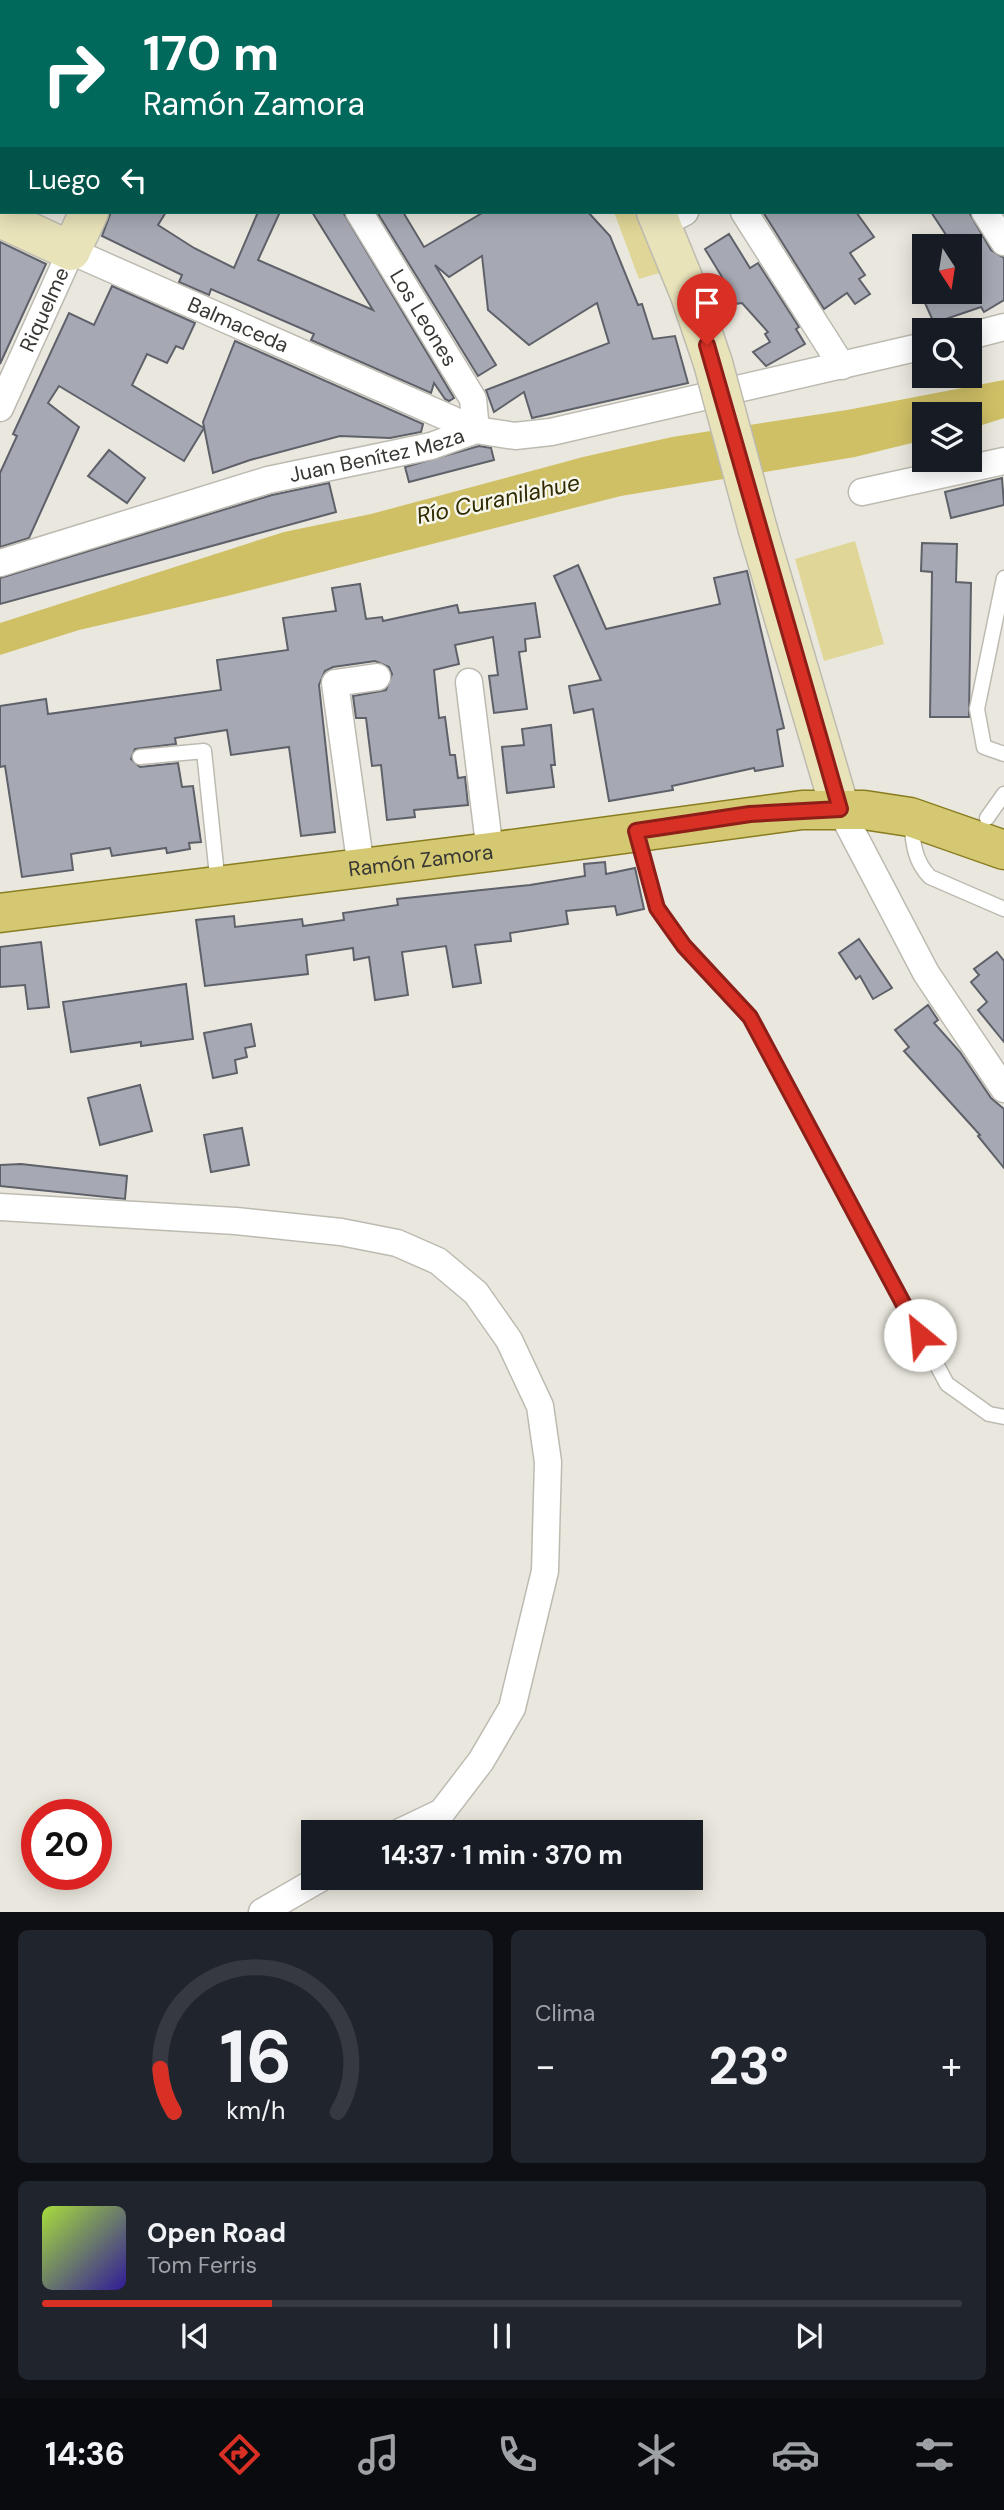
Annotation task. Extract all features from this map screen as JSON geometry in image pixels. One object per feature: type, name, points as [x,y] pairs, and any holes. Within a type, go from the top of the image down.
[{"type":"main road","name":"Riquelme","points":[[71,251],[88,214]]},
{"type":"main road","points":[[668,216],[713,363],[758,530],[840,809]]},
{"type":"main road","name":"Balmaceda","points":[[0,218],[71,251]]},
{"type":"main road","name":"Ramón Zamora","points":[[0,913],[490,852],[750,814],[840,809],[910,817],[996,834]]},
{"type":"street","name":"Los Leones","points":[[360,214],[473,399],[476,430]]},
{"type":"street","points":[[745,214],[842,366]]},
{"type":"street","points":[[986,214],[1004,242]]},
{"type":"street","name":"Riquelme","points":[[0,408],[71,251]]},
{"type":"street","name":"Balmaceda","points":[[71,251],[476,430]]},
{"type":"street","points":[[982,333],[1004,327]]},
{"type":"street","name":"Juan Benítez Meza","points":[[0,563],[268,480],[432,446],[476,430],[515,436],[551,432],[912,349]]},
{"type":"street","points":[[862,492],[1004,461]]},
{"type":"street","points":[[361,868],[335,683],[377,677]]},
{"type":"street","points":[[469,682],[490,852]]},
{"type":"street","points":[[840,809],[926,973],[1004,1089]]},
{"type":"street","points":[[0,1207],[236,1221],[341,1232],[397,1243],[438,1261],[466,1285],[509,1340],[540,1406],[548,1462],[545,1571],[512,1708],[481,1761],[442,1812],[425,1820]]},
{"type":"street","points":[[262,1912],[301,1890]]},
{"type":"lane","points":[[1004,578],[977,709],[984,747],[1004,754]]},
{"type":"lane","points":[[140,757],[204,751],[218,886]]},
{"type":"lane","points":[[996,834],[1004,794]]},
{"type":"lane","points":[[910,817],[915,853],[921,868],[930,877],[1004,909]]},
{"type":"lane","points":[[636,831],[657,908],[684,946],[750,1017],[947,1384],[989,1415],[1004,1417]]},
{"type":"shaded area","points":[[615,214],[656,214],[673,269],[639,279]]},
{"type":"shaded area","points":[[855,541],[884,644],[824,661],[795,559]]},
{"type":"water","name":"Río Curanilahue","points":[[1004,380],[1004,418],[982,425],[982,402],[912,402],[912,443],[855,457],[621,496],[227,596],[79,630],[0,655],[0,623],[284,532],[371,514],[583,457],[672,437],[847,410],[962,388],[982,388],[982,384]]},
{"type":"building","points":[[110,214],[165,214],[158,225],[194,248],[234,268],[257,214],[279,214],[258,260],[373,310],[313,214],[344,214],[454,398],[449,401],[445,399],[434,383],[431,393],[311,340],[314,334],[211,289],[209,295],[179,282],[182,275],[102,236]]},
{"type":"building","points":[[378,214],[404,214],[424,247],[481,214],[590,214],[610,236],[638,305],[642,304],[653,339],[675,336],[688,383],[532,418],[524,392],[494,412],[486,390],[609,343],[597,303],[529,345],[488,310],[482,256],[449,277],[435,265],[496,365],[478,376]]},
{"type":"building","points":[[764,214],[857,214],[874,237],[850,253],[865,275],[859,279],[870,294],[855,304],[847,293],[824,309]]},
{"type":"building","points":[[932,214],[970,214],[982,234],[945,234]]},
{"type":"building","points":[[729,234],[750,268],[758,263],[799,327],[796,329],[805,344],[766,366],[753,352],[770,342],[765,334],[768,332],[742,303],[728,305],[722,277],[705,249]]},
{"type":"building","points":[[982,234],[991,250],[1004,258],[1004,300],[984,312],[981,307],[949,318],[932,318],[925,304],[982,304]]},
{"type":"building","points":[[0,242],[46,264],[0,364]]},
{"type":"building","points":[[112,286],[195,323],[183,349],[176,346],[167,363],[147,354],[132,385],[204,428],[184,461],[59,386],[48,403],[79,427],[29,538],[0,547],[0,473],[17,436],[13,434],[69,313],[94,325]]},
{"type":"building","points":[[235,341],[423,424],[421,432],[390,438],[340,436],[250,460],[213,473],[203,422]]},
{"type":"building","points":[[479,446],[491,448],[494,460],[409,482],[405,467]]},
{"type":"building","points":[[109,450],[145,478],[127,503],[88,476]]},
{"type":"building","points":[[1002,478],[1004,505],[951,518],[945,492]]},
{"type":"building","points":[[329,483],[336,512],[0,604],[0,578],[272,495]]},
{"type":"building","points":[[922,543],[957,544],[956,582],[971,583],[969,717],[930,717],[932,572],[921,571]]},
{"type":"building","points":[[578,565],[606,629],[720,604],[714,578],[747,571],[784,728],[777,730],[783,766],[755,771],[754,768],[672,786],[673,790],[609,801],[593,709],[574,713],[569,686],[601,680],[554,576]]},
{"type":"building","points":[[360,584],[366,619],[382,617],[383,621],[457,605],[459,613],[535,603],[540,637],[525,639],[526,651],[519,652],[527,709],[494,713],[489,676],[498,675],[493,637],[455,645],[459,664],[434,670],[439,718],[445,717],[450,755],[455,755],[458,778],[465,777],[468,805],[414,810],[415,817],[387,820],[381,765],[372,766],[366,718],[356,718],[353,696],[386,690],[392,674],[389,667],[375,661],[333,667],[325,671],[319,685],[335,832],[301,836],[289,747],[231,755],[227,730],[175,738],[176,744],[135,749],[131,759],[140,767],[178,763],[182,787],[193,786],[201,842],[189,843],[190,849],[167,853],[166,848],[112,856],[110,848],[71,854],[73,870],[22,877],[5,766],[0,767],[0,706],[46,699],[48,714],[221,690],[217,660],[288,650],[283,618],[336,611],[332,588]]},
{"type":"building","points":[[551,725],[554,787],[507,793],[502,747],[524,745],[522,729]]},
{"type":"building","points":[[605,862],[606,874],[635,868],[644,909],[617,915],[615,906],[566,911],[568,924],[510,933],[511,941],[475,945],[481,983],[453,987],[446,946],[402,952],[408,995],[375,1000],[369,957],[354,960],[353,948],[306,955],[308,974],[205,986],[196,920],[234,916],[235,927],[302,919],[303,926],[344,920],[343,913],[398,905],[397,899],[530,885],[585,876],[584,864]]},
{"type":"building","points":[[859,939],[892,988],[873,999],[860,976],[856,979],[839,953]]},
{"type":"building","points":[[41,942],[49,1007],[28,1009],[25,985],[0,987],[0,947]]},
{"type":"building","points":[[997,952],[1004,961],[1004,1042],[978,1010],[987,1002],[971,982],[979,975],[974,969]]},
{"type":"building","points":[[186,984],[193,1039],[141,1046],[141,1042],[71,1052],[63,1002]]},
{"type":"building","points":[[928,1005],[938,1020],[934,1023],[960,1052],[991,1098],[1004,1109],[1004,1168],[978,1136],[980,1135],[904,1051],[909,1047],[895,1030]]},
{"type":"building","points":[[251,1024],[255,1046],[245,1048],[247,1057],[235,1060],[237,1073],[213,1078],[204,1033]]},
{"type":"building","points":[[140,1085],[152,1131],[100,1145],[88,1098]]},
{"type":"building","points":[[242,1128],[249,1165],[211,1172],[204,1135]]},
{"type":"building","points":[[21,1164],[127,1176],[125,1199],[0,1186],[0,1165]]},
{"type":"route","points":[[707,345],[840,809],[750,814],[636,831],[657,908],[684,946],[750,1017],[920,1335]]}]
